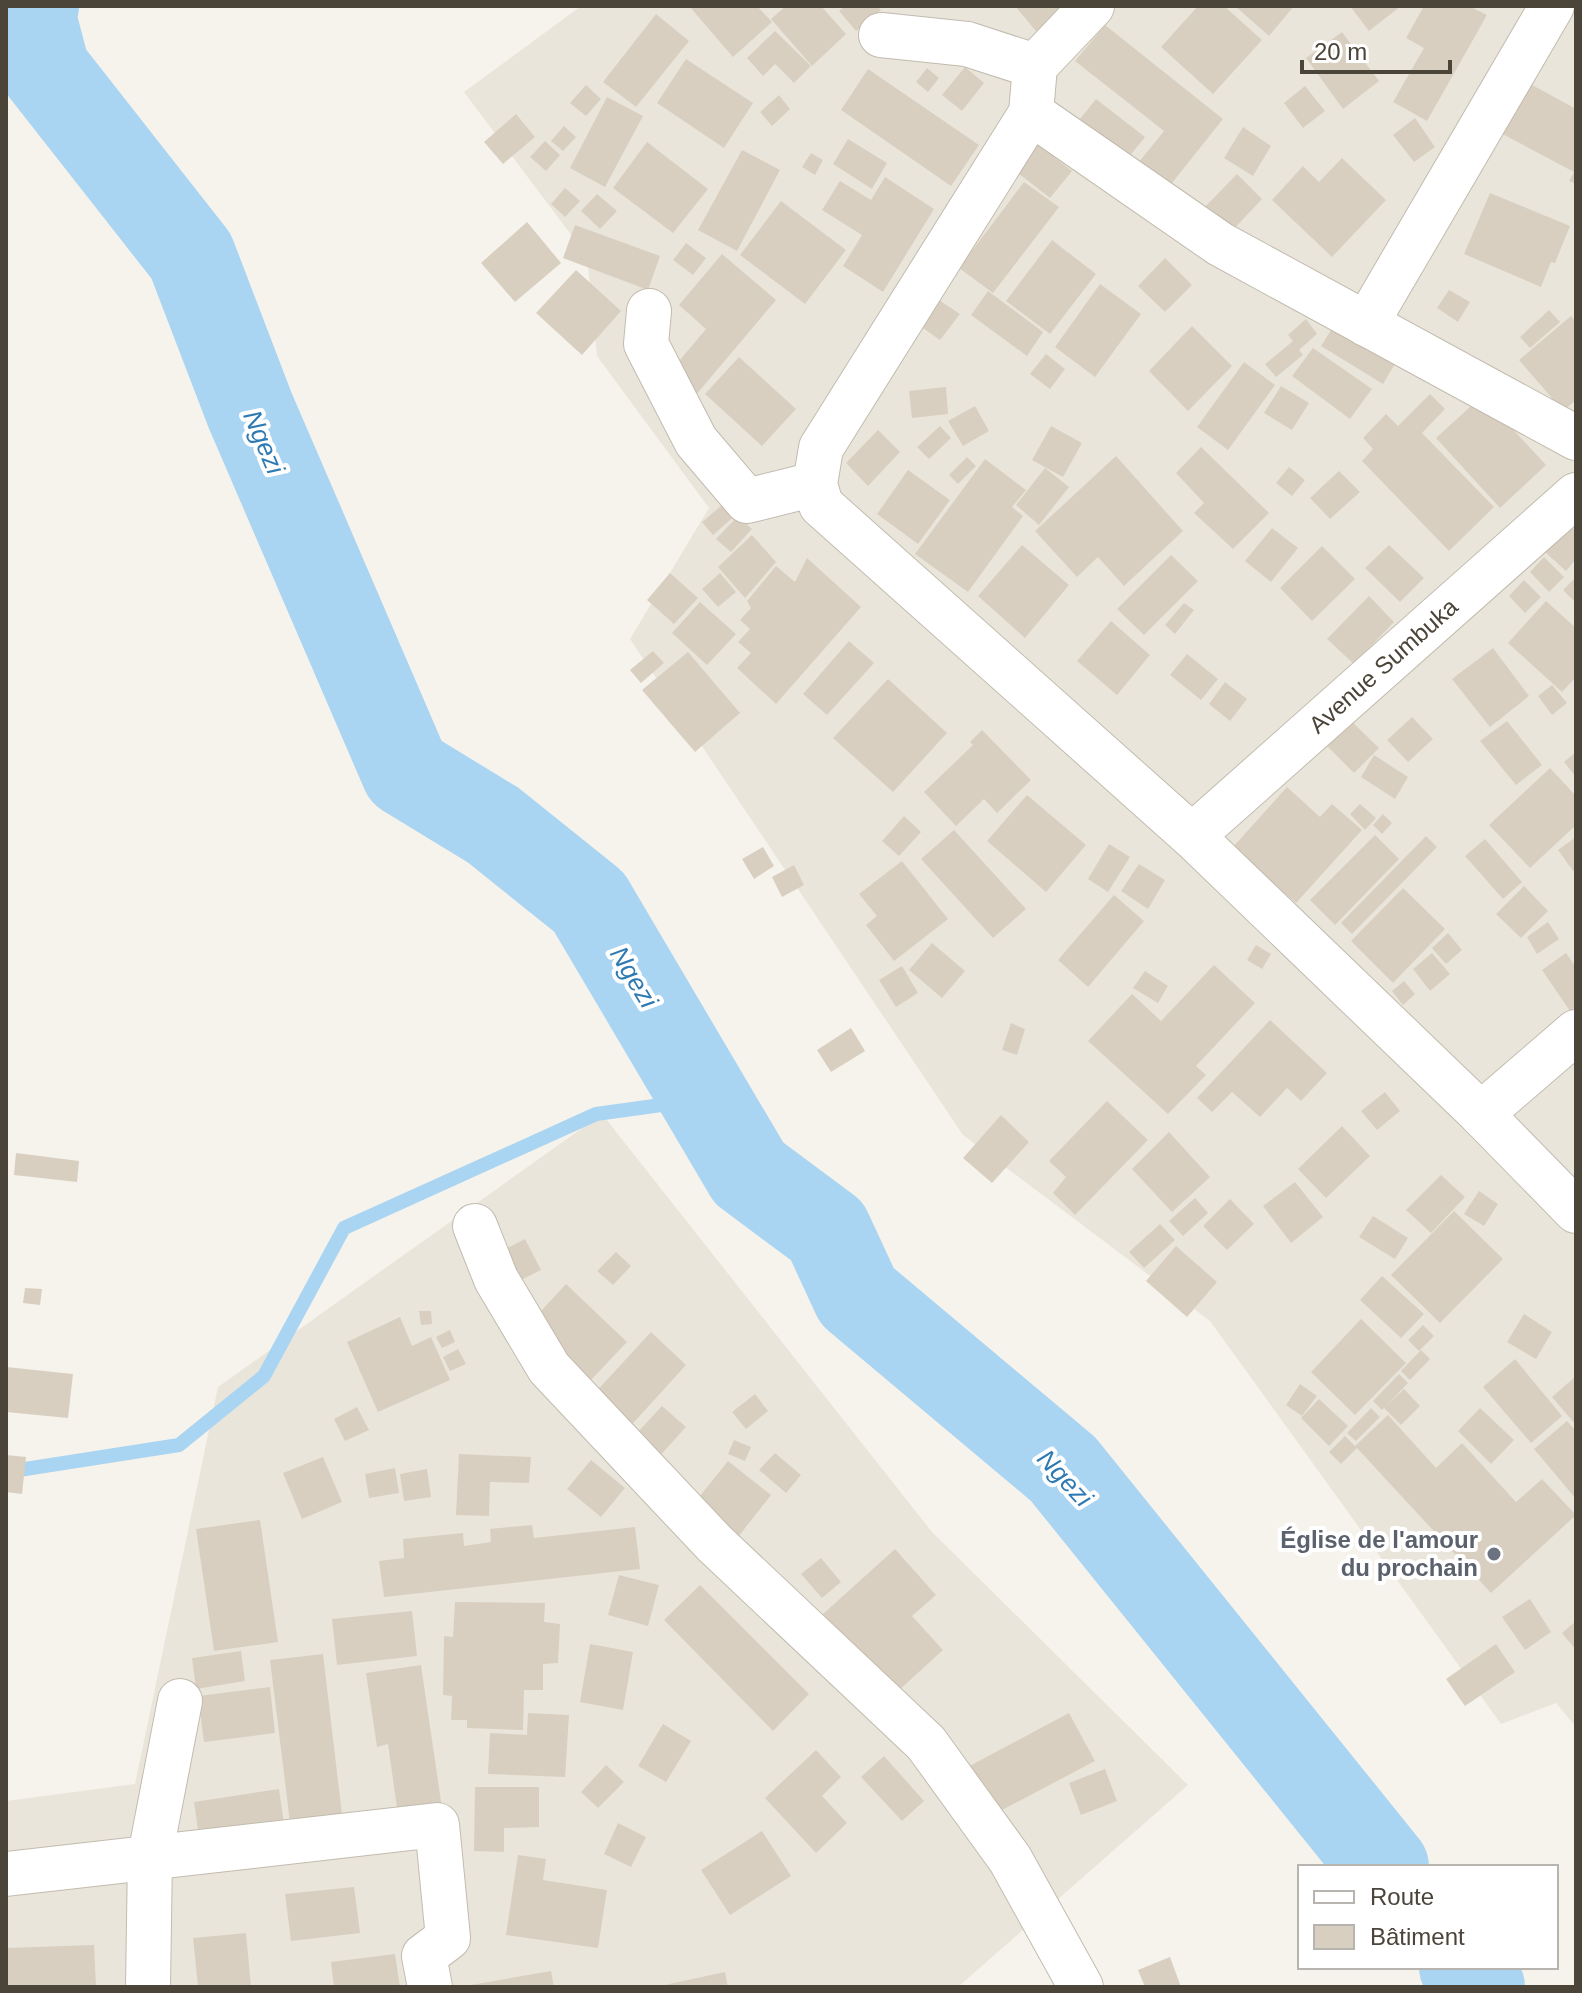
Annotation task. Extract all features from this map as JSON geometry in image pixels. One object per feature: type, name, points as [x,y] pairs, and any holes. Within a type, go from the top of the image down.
[{"type":"street","points":[[1092,6],[1035,66],[1031,113],[821,448],[815,484],[821,505],[1192,836],[1481,1114],[1576,1211]]},
{"type":"street","points":[[1366,324],[1552,6]]},
{"type":"street","points":[[881,35],[967,44],[1035,66]]},
{"type":"street","points":[[1031,113],[1220,244],[1576,438]]},
{"type":"street","points":[[649,311],[646,344],[696,441],[747,501],[815,484]]},
{"type":"street","name":"Avenue Sumbuka","points":[[1192,836],[1576,495]]},
{"type":"street","points":[[1481,1114],[1576,1032]]},
{"type":"street","points":[[475,1226],[496,1279],[549,1368],[714,1543],[926,1743],[1010,1859],[1081,1987]]},
{"type":"street","points":[[148,1987],[150,1856],[180,1701]]},
{"type":"street","points":[[6,1874],[437,1825],[448,1938],[424,1956],[430,1987]]},
{"type":"shaded area","points":[[581,6],[1576,6],[1576,1727],[1556,1703],[1501,1724],[1210,1321],[963,1135],[630,639],[709,508],[597,356],[587,256],[464,92]]},
{"type":"shaded area","points":[[602,1114],[932,1532],[1188,1785],[958,1987],[6,1987],[6,1801],[135,1784],[218,1387]]},
{"type":"building","points":[[689,6],[757,6],[772,22],[733,57]]},
{"type":"building","points":[[786,6],[821,6],[846,34],[812,66],[771,19]]},
{"type":"building","points":[[845,6],[877,6],[881,10],[856,31],[839,11]]},
{"type":"building","points":[[1015,6],[1077,6],[1041,37]]},
{"type":"building","points":[[1198,6],[1224,6],[1262,40],[1213,94],[1161,47]]},
{"type":"building","points":[[1235,6],[1294,6],[1269,36]]},
{"type":"building","points":[[1350,6],[1401,6],[1369,31]]},
{"type":"building","points":[[1424,6],[1469,6],[1487,15],[1427,121],[1393,102],[1424,48],[1406,38]]},
{"type":"building","points":[[656,14],[689,41],[636,107],[603,82]]},
{"type":"building","points":[[1105,25],[1223,119],[1164,193],[1134,168],[1164,131],[1075,61]]},
{"type":"building","points":[[775,31],[811,66],[794,83],[775,64],[763,76],[747,58]]},
{"type":"building","points":[[1342,32],[1379,81],[1343,109],[1306,58]]},
{"type":"building","points":[[686,59],[753,103],[724,148],[657,103]]},
{"type":"building","points":[[965,67],[984,83],[962,111],[942,95]]},
{"type":"building","points":[[927,68],[939,78],[928,92],[916,82]]},
{"type":"building","points":[[868,69],[979,145],[951,186],[841,110]]},
{"type":"building","points":[[1525,81],[1576,109],[1576,184],[1569,181],[1574,172],[1497,131]]},
{"type":"building","points":[[586,85],[601,99],[586,116],[570,103]]},
{"type":"building","points":[[1305,86],[1325,111],[1303,128],[1284,103]]},
{"type":"building","points":[[779,95],[790,109],[772,126],[760,112]]},
{"type":"building","points":[[607,97],[643,116],[605,187],[570,168]]},
{"type":"building","points":[[1096,99],[1145,137],[1124,163],[1076,124]]},
{"type":"building","points":[[516,114],[535,137],[503,164],[484,142]]},
{"type":"building","points":[[1415,118],[1435,147],[1414,162],[1393,135]]},
{"type":"building","points":[[564,126],[576,137],[563,151],[551,141]]},
{"type":"building","points":[[1243,127],[1271,146],[1253,176],[1224,158]]},
{"type":"building","points":[[848,139],[887,163],[872,189],[833,164]]},
{"type":"building","points":[[1031,139],[1072,171],[1050,198],[1009,166]]},
{"type":"building","points":[[545,141],[560,155],[546,171],[530,157]]},
{"type":"building","points":[[647,142],[708,189],[673,233],[613,188]]},
{"type":"building","points":[[742,150],[780,170],[737,251],[698,230]]},
{"type":"building","points":[[811,153],[823,160],[815,175],[802,167]]},
{"type":"building","points":[[1342,158],[1386,200],[1332,257],[1272,200],[1303,166],[1319,182]]},
{"type":"building","points":[[1237,174],[1262,199],[1228,235],[1202,210]]},
{"type":"building","points":[[885,177],[934,209],[883,292],[843,266],[862,235],[822,210],[840,181],[871,200]]},
{"type":"building","points":[[1024,182],[1059,207],[993,293],[959,268]]},
{"type":"building","points":[[565,188],[580,201],[565,217],[551,204]]},
{"type":"building","points":[[1490,193],[1570,226],[1541,287],[1464,254]]},
{"type":"building","points":[[597,194],[617,211],[600,229],[581,211]]},
{"type":"building","points":[[781,201],[846,250],[805,304],[740,255]]},
{"type":"building","points":[[527,222],[561,263],[515,302],[481,263]]},
{"type":"building","points":[[575,225],[660,256],[648,290],[563,258]]},
{"type":"building","points":[[1052,240],[1096,274],[1050,334],[1006,301]]},
{"type":"building","points":[[686,243],[706,258],[693,275],[673,260]]},
{"type":"building","points":[[722,254],[776,300],[695,396],[669,373],[706,329],[679,305]]},
{"type":"building","points":[[1165,258],[1192,285],[1165,312],[1138,286]]},
{"type":"building","points":[[576,270],[621,311],[582,355],[536,313]]},
{"type":"building","points":[[1100,284],[1141,314],[1095,377],[1055,347]]},
{"type":"building","points":[[1449,290],[1470,302],[1458,322],[1437,308]]},
{"type":"building","points":[[988,291],[1043,332],[1027,356],[971,315]]},
{"type":"building","points":[[939,300],[960,314],[940,340],[920,326]]},
{"type":"building","points":[[1549,310],[1560,322],[1530,348],[1520,337]]},
{"type":"building","points":[[1340,316],[1401,354],[1383,384],[1321,346]]},
{"type":"building","points":[[1571,316],[1576,322],[1576,400],[1563,411],[1519,360]]},
{"type":"building","points":[[1306,319],[1317,334],[1299,350],[1303,355],[1276,377],[1265,364],[1293,341],[1288,335]]},
{"type":"building","points":[[1192,326],[1232,366],[1188,411],[1149,371]]},
{"type":"building","points":[[1313,348],[1372,389],[1350,419],[1292,376]]},
{"type":"building","points":[[1046,354],[1065,369],[1050,389],[1030,374]]},
{"type":"building","points":[[739,357],[796,409],[762,446],[705,394]]},
{"type":"building","points":[[1244,362],[1275,385],[1228,450],[1197,427]]},
{"type":"building","points":[[1281,386],[1309,403],[1292,430],[1264,413]]},
{"type":"building","points":[[946,387],[948,414],[912,418],[909,391]]},
{"type":"building","points":[[1430,394],[1445,409],[1422,433],[1494,507],[1449,551],[1362,461],[1373,449],[1363,438],[1386,414],[1398,426]]},
{"type":"building","points":[[1482,396],[1546,465],[1500,508],[1436,438]]},
{"type":"building","points":[[975,406],[989,431],[963,446],[948,421]]},
{"type":"building","points":[[940,426],[951,438],[929,459],[917,447]]},
{"type":"building","points":[[1051,426],[1082,443],[1063,477],[1032,460]]},
{"type":"building","points":[[878,430],[900,452],[868,486],[846,463]]},
{"type":"building","points":[[1201,447],[1269,513],[1233,549],[1194,513],[1204,503],[1176,473]]},
{"type":"building","points":[[1116,456],[1183,531],[1124,586],[1098,557],[1077,577],[1035,531]]},
{"type":"building","points":[[967,457],[976,466],[958,484],[949,475]]},
{"type":"building","points":[[985,459],[1026,490],[1012,507],[1023,516],[968,592],[915,554]]},
{"type":"building","points":[[1289,467],[1305,480],[1292,496],[1276,483]]},
{"type":"building","points":[[1045,468],[1069,487],[1039,525],[1016,505]]},
{"type":"building","points":[[908,470],[950,500],[918,544],[877,514]]},
{"type":"building","points":[[1339,471],[1360,492],[1330,519],[1310,498]]},
{"type":"building","points":[[727,501],[738,513],[713,535],[702,522]]},
{"type":"building","points":[[738,516],[752,529],[731,552],[716,539]]},
{"type":"building","points":[[1570,526],[1576,531],[1576,559],[1566,571],[1545,552]]},
{"type":"building","points":[[1272,528],[1298,548],[1271,582],[1245,561]]},
{"type":"building","points":[[752,535],[776,562],[745,598],[718,567]]},
{"type":"building","points":[[1022,545],[1069,585],[1025,638],[978,596]]},
{"type":"building","points":[[1389,545],[1424,578],[1400,602],[1365,568]]},
{"type":"building","points":[[1322,546],[1355,579],[1312,621],[1280,588]]},
{"type":"building","points":[[1171,555],[1198,581],[1144,635],[1117,609]]},
{"type":"building","points":[[1544,557],[1564,577],[1549,592],[1530,572]]},
{"type":"building","points":[[807,558],[861,607],[776,704],[737,668],[751,653],[738,642],[750,629],[740,620],[751,608],[747,601],[776,566],[795,582]]},
{"type":"building","points":[[670,573],[698,598],[674,624],[647,600]]},
{"type":"building","points":[[720,573],[736,592],[718,607],[702,589]]},
{"type":"building","points":[[1576,577],[1576,603],[1563,590]]},
{"type":"building","points":[[1524,580],[1541,597],[1525,613],[1509,596]]},
{"type":"building","points":[[1369,596],[1394,622],[1354,664],[1327,639]]},
{"type":"building","points":[[1546,601],[1576,628],[1576,677],[1562,692],[1508,643]]},
{"type":"building","points":[[700,602],[736,634],[707,665],[672,633]]},
{"type":"building","points":[[1184,603],[1194,610],[1175,634],[1165,625]]},
{"type":"building","points":[[1111,621],[1150,655],[1117,695],[1077,661]]},
{"type":"building","points":[[849,641],[874,663],[827,715],[803,694]]},
{"type":"building","points":[[1493,648],[1529,696],[1490,727],[1452,679]]},
{"type":"building","points":[[653,651],[664,663],[641,683],[630,670]]},
{"type":"building","points":[[688,652],[740,713],[695,752],[642,690]]},
{"type":"building","points":[[1187,654],[1218,679],[1201,700],[1170,675]]},
{"type":"building","points":[[888,679],[947,733],[893,792],[833,738]]},
{"type":"building","points":[[1225,682],[1247,699],[1230,721],[1209,704]]},
{"type":"building","points":[[1552,685],[1567,703],[1552,715],[1538,696]]},
{"type":"building","points":[[1344,714],[1379,748],[1354,773],[1319,738]]},
{"type":"building","points":[[1412,717],[1433,739],[1408,762],[1387,740]]},
{"type":"building","points":[[1507,721],[1542,765],[1516,785],[1480,741]]},
{"type":"building","points":[[982,730],[1031,780],[997,813],[984,799],[956,826],[924,792],[973,745],[970,742]]},
{"type":"building","points":[[1576,752],[1576,777],[1564,762]]},
{"type":"building","points":[[1374,755],[1408,777],[1395,799],[1361,777]]},
{"type":"building","points":[[1550,768],[1576,796],[1576,825],[1530,868],[1489,825]]},
{"type":"building","points":[[1287,787],[1320,817],[1332,804],[1362,830],[1296,903],[1233,847]]},
{"type":"building","points":[[1027,795],[1086,845],[1046,892],[987,841]]},
{"type":"building","points":[[1360,804],[1376,818],[1365,830],[1350,814]]},
{"type":"building","points":[[1383,814],[1392,823],[1382,834],[1373,825]]},
{"type":"building","points":[[904,816],[921,832],[899,856],[882,841]]},
{"type":"building","points":[[954,830],[1026,909],[993,938],[921,859]]},
{"type":"building","points":[[1375,835],[1399,859],[1335,925],[1310,900]]},
{"type":"building","points":[[1426,836],[1437,847],[1352,934],[1341,923]]},
{"type":"building","points":[[1576,837],[1576,869],[1573,871],[1558,850]]},
{"type":"building","points":[[1485,839],[1522,882],[1503,899],[1465,856]]},
{"type":"building","points":[[1109,844],[1130,857],[1108,892],[1088,879]]},
{"type":"building","points":[[763,847],[774,866],[754,879],[742,859]]},
{"type":"building","points":[[902,861],[948,919],[894,961],[866,925],[877,916],[859,894]]},
{"type":"building","points":[[1139,864],[1165,880],[1148,909],[1121,891]]},
{"type":"building","points":[[794,865],[804,885],[782,897],[772,877]]},
{"type":"building","points":[[1524,886],[1548,911],[1521,938],[1496,914]]},
{"type":"building","points":[[1403,888],[1445,929],[1393,983],[1351,941]]},
{"type":"building","points":[[1114,895],[1144,921],[1088,987],[1058,960]]},
{"type":"building","points":[[1548,922],[1559,939],[1537,954],[1527,937]]},
{"type":"building","points":[[1448,933],[1462,950],[1446,964],[1432,948]]},
{"type":"building","points":[[932,943],[965,971],[942,998],[909,970]]},
{"type":"building","points":[[1256,945],[1271,954],[1262,969],[1247,960]]},
{"type":"building","points":[[1432,953],[1450,974],[1430,991],[1413,969]]},
{"type":"building","points":[[1566,953],[1576,967],[1576,1007],[1570,1011],[1542,970]]},
{"type":"building","points":[[1214,965],[1255,1003],[1196,1066],[1206,1075],[1168,1114],[1088,1041],[1132,994],[1161,1021]]},
{"type":"building","points":[[902,966],[918,993],[896,1007],[879,980]]},
{"type":"building","points":[[1145,971],[1168,986],[1158,1003],[1133,988]]},
{"type":"building","points":[[1404,981],[1415,994],[1403,1005],[1392,991]]},
{"type":"building","points":[[1270,1020],[1327,1073],[1301,1101],[1287,1088],[1260,1117],[1232,1092],[1212,1112],[1197,1098]]},
{"type":"building","points":[[1011,1023],[1025,1029],[1017,1055],[1002,1050]]},
{"type":"building","points":[[851,1028],[865,1051],[831,1072],[817,1050]]},
{"type":"building","points":[[1385,1092],[1400,1111],[1377,1130],[1361,1111]]},
{"type":"building","points":[[1107,1101],[1148,1140],[1075,1215],[1053,1193],[1066,1177],[1049,1161]]},
{"type":"building","points":[[1001,1115],[1029,1142],[992,1183],[963,1158]]},
{"type":"building","points":[[1342,1126],[1370,1156],[1326,1198],[1298,1169]]},
{"type":"building","points":[[1169,1132],[1210,1177],[1172,1212],[1132,1169]]},
{"type":"building","points":[[16,1153],[79,1161],[77,1182],[14,1175]]},
{"type":"building","points":[[1441,1175],[1465,1197],[1431,1233],[1406,1210]]},
{"type":"building","points":[[1295,1182],[1323,1217],[1291,1243],[1263,1206]]},
{"type":"building","points":[[1479,1191],[1498,1204],[1484,1226],[1464,1214]]},
{"type":"building","points":[[1195,1198],[1208,1213],[1183,1236],[1169,1221]]},
{"type":"building","points":[[1230,1199],[1254,1224],[1227,1250],[1203,1226]]},
{"type":"building","points":[[1454,1211],[1503,1259],[1440,1323],[1391,1275]]},
{"type":"building","points":[[1373,1216],[1408,1238],[1395,1259],[1359,1237]]},
{"type":"building","points":[[1160,1224],[1175,1240],[1144,1268],[1129,1252]]},
{"type":"building","points":[[525,1239],[541,1270],[501,1290],[487,1258]]},
{"type":"building","points":[[1176,1246],[1217,1282],[1187,1317],[1146,1281]]},
{"type":"building","points":[[616,1252],[631,1266],[613,1285],[597,1271]]},
{"type":"building","points":[[1382,1276],[1424,1314],[1401,1338],[1360,1300]]},
{"type":"building","points":[[566,1284],[627,1342],[590,1381],[527,1326]]},
{"type":"building","points":[[25,1288],[42,1289],[40,1305],[23,1303]]},
{"type":"building","points":[[419,1311],[431,1311],[432,1324],[421,1325]]},
{"type":"building","points":[[1524,1314],[1552,1332],[1536,1359],[1507,1342]]},
{"type":"building","points":[[400,1317],[412,1346],[431,1337],[450,1380],[378,1412],[347,1342]]},
{"type":"building","points":[[1361,1319],[1406,1363],[1355,1415],[1311,1372]]},
{"type":"building","points":[[1423,1325],[1434,1336],[1419,1351],[1408,1340]]},
{"type":"building","points":[[450,1330],[455,1342],[442,1348],[436,1337]]},
{"type":"building","points":[[651,1332],[686,1365],[616,1442],[580,1409]]},
{"type":"building","points":[[458,1349],[466,1364],[450,1371],[443,1357]]},
{"type":"building","points":[[1421,1350],[1430,1359],[1410,1380],[1401,1371]]},
{"type":"building","points":[[1515,1359],[1562,1416],[1531,1443],[1483,1387]]},
{"type":"building","points":[[6,1367],[73,1374],[68,1418],[6,1412]]},
{"type":"building","points":[[1399,1374],[1408,1383],[1387,1405],[1404,1389],[1420,1406],[1401,1425],[1373,1401]]},
{"type":"building","points":[[1576,1376],[1576,1425],[1552,1397]]},
{"type":"building","points":[[1300,1384],[1317,1396],[1302,1416],[1286,1405]]},
{"type":"building","points":[[755,1394],[768,1411],[746,1429],[732,1412]]},
{"type":"building","points":[[1319,1399],[1348,1426],[1329,1446],[1301,1418]]},
{"type":"building","points":[[662,1406],[686,1427],[647,1470],[623,1448]]},
{"type":"building","points":[[357,1407],[369,1430],[345,1441],[334,1419]]},
{"type":"building","points":[[1371,1408],[1380,1417],[1356,1441],[1347,1433]]},
{"type":"building","points":[[1480,1408],[1514,1440],[1491,1464],[1458,1431]]},
{"type":"building","name":"Église de l'amour du prochain","points":[[1388,1415],[1436,1468],[1462,1443],[1516,1502],[1542,1479],[1576,1515],[1491,1593],[1357,1448],[1341,1464],[1329,1452],[1345,1436],[1355,1446]]},
{"type":"building","points":[[1567,1421],[1576,1431],[1576,1499],[1534,1449]]},
{"type":"building","points":[[734,1440],[751,1447],[745,1461],[728,1454]]},
{"type":"building","points":[[775,1453],[801,1475],[786,1493],[759,1470]]},
{"type":"building","points":[[459,1454],[531,1457],[529,1483],[490,1482],[489,1516],[456,1515]]},
{"type":"building","points":[[6,1455],[26,1457],[22,1494],[6,1492]]},
{"type":"building","points":[[323,1457],[342,1502],[302,1519],[283,1473]]},
{"type":"building","points":[[591,1460],[625,1488],[601,1517],[567,1489]]},
{"type":"building","points":[[728,1461],[771,1495],[731,1546],[688,1511]]},
{"type":"building","points":[[395,1468],[399,1493],[369,1498],[365,1474]]},
{"type":"building","points":[[427,1469],[431,1497],[404,1501],[400,1474]]},
{"type":"building","points":[[260,1520],[278,1642],[214,1651],[196,1529]]},
{"type":"building","points":[[532,1525],[534,1538],[635,1527],[640,1569],[384,1597],[379,1561],[404,1558],[403,1539],[463,1533],[464,1546],[491,1542],[490,1529]]},
{"type":"building","points":[[895,1549],[936,1595],[912,1616],[943,1650],[885,1703],[813,1623]]},
{"type":"building","points":[[821,1558],[841,1582],[822,1598],[801,1574]]},
{"type":"building","points":[[619,1575],[659,1585],[648,1626],[608,1615]]},
{"type":"building","points":[[700,1585],[809,1694],[773,1731],[664,1620]]},
{"type":"building","points":[[1530,1599],[1551,1632],[1525,1650],[1502,1617]]},
{"type":"building","points":[[455,1602],[545,1603],[544,1622],[560,1624],[558,1663],[543,1664],[543,1690],[524,1690],[523,1730],[467,1728],[467,1720],[451,1720],[452,1696],[443,1695],[444,1636],[453,1637]]},
{"type":"building","points":[[412,1611],[417,1656],[337,1665],[332,1619]]},
{"type":"building","points":[[1576,1621],[1576,1650],[1562,1633]]},
{"type":"building","points":[[590,1644],[633,1652],[623,1710],[580,1702]]},
{"type":"building","points":[[1496,1644],[1515,1672],[1465,1706],[1446,1679]]},
{"type":"building","points":[[241,1651],[245,1681],[196,1689],[192,1658]]},
{"type":"building","points":[[323,1654],[345,1840],[293,1847],[270,1660]]},
{"type":"building","points":[[421,1665],[444,1822],[400,1829],[388,1744],[377,1747],[366,1673]]},
{"type":"building","points":[[270,1687],[275,1733],[204,1742],[198,1696]]},
{"type":"building","points":[[528,1713],[569,1715],[565,1777],[488,1774],[490,1733],[527,1735]]},
{"type":"building","points":[[1069,1713],[1095,1761],[985,1819],[960,1771]]},
{"type":"building","points":[[663,1724],[691,1741],[666,1782],[638,1766]]},
{"type":"building","points":[[816,1750],[841,1777],[822,1796],[847,1823],[816,1853],[765,1798]]},
{"type":"building","points":[[884,1756],[924,1801],[902,1821],[861,1777]]},
{"type":"building","points":[[606,1765],[624,1782],[598,1808],[581,1792]]},
{"type":"building","points":[[1105,1769],[1117,1801],[1081,1815],[1069,1783]]},
{"type":"building","points":[[475,1787],[539,1787],[539,1827],[504,1828],[504,1852],[474,1851]]},
{"type":"building","points":[[279,1789],[287,1845],[202,1857],[194,1802]]},
{"type":"building","points":[[618,1823],[646,1837],[631,1867],[604,1854]]},
{"type":"building","points":[[762,1831],[791,1876],[730,1915],[701,1870]]},
{"type":"building","points":[[518,1855],[546,1859],[543,1880],[607,1890],[598,1948],[506,1935]]},
{"type":"building","points":[[354,1887],[360,1933],[291,1941],[285,1894]]},
{"type":"building","points":[[246,1933],[251,1987],[198,1987],[193,1938]]},
{"type":"building","points":[[94,1945],[96,1987],[6,1987],[6,1948]]},
{"type":"building","points":[[395,1954],[400,1987],[334,1987],[331,1962]]},
{"type":"building","points":[[1170,1957],[1181,1987],[1145,1987],[1138,1970]]},
{"type":"building","points":[[551,1971],[554,1987],[471,1987],[471,1985]]},
{"type":"building","points":[[725,1972],[728,1987],[660,1987],[660,1986]]},
{"type":"waterway","name":"Ngezi","points":[[34,6],[30,13],[45,70],[191,256],[250,410],[406,772],[493,825],[589,902],[749,1173],[827,1231],[857,1296],[1063,1469],[1382,1865]]},
{"type":"waterway","points":[[6,1472],[179,1445],[264,1376],[344,1228],[596,1114],[705,1099]]},
{"type":"waterway","name":"Ngezi","points":[[1466,1969],[1480,1987]]},
{"type":"place","name":"Église de l'amour du prochain","points":[[1494,1554]]}]
